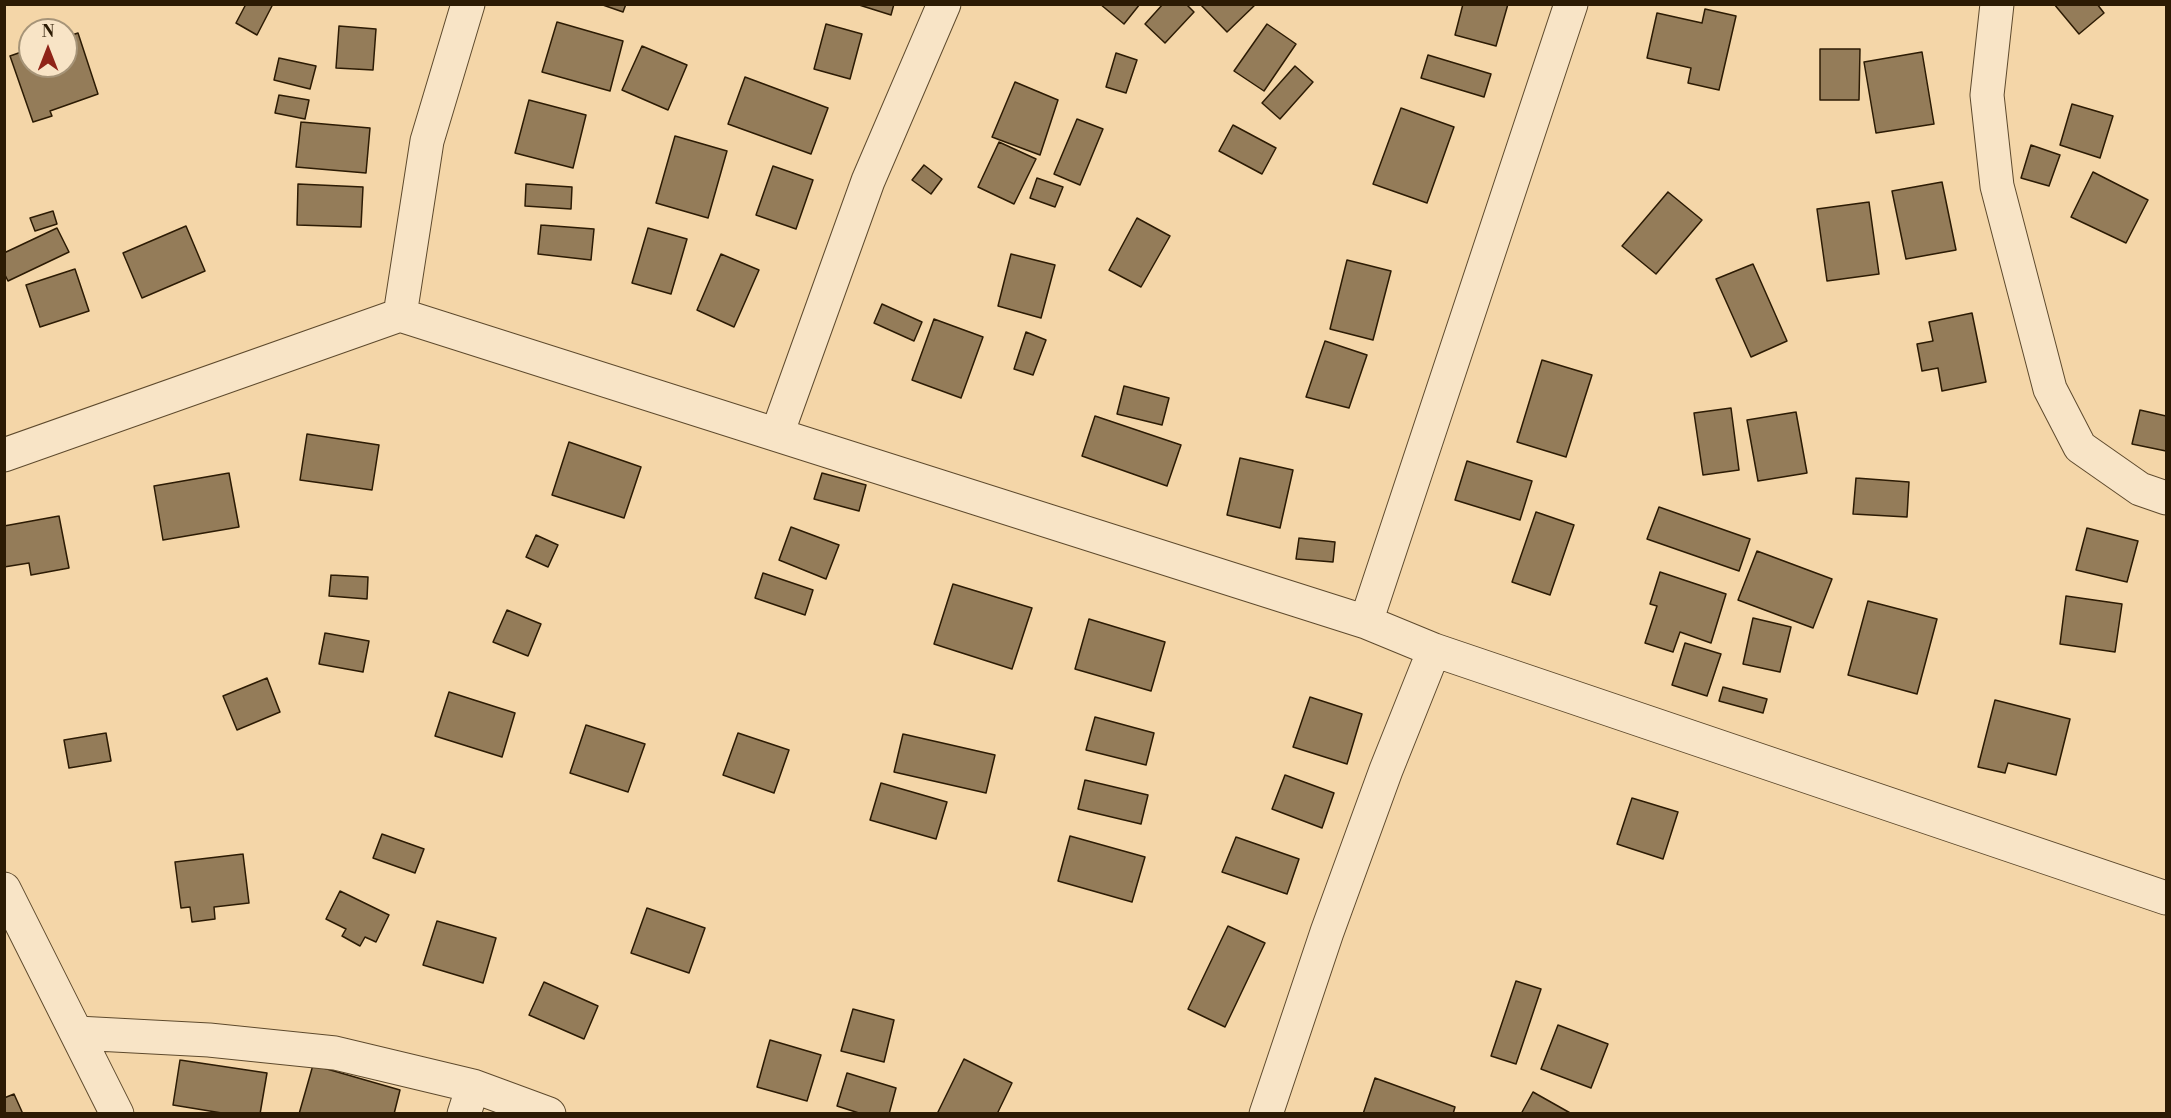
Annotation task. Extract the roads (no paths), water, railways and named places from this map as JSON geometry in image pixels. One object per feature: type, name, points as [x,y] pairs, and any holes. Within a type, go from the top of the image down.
[{"type":"street","points":[[400,315],[427,141],[468,4]]},
{"type":"street","points":[[777,435],[868,181],[944,4]]},
{"type":"street","points":[[1366,622],[1572,4]]},
{"type":"street","points":[[1997,4],[1987,95],[1997,186],[2050,389],[2080,447],[2140,489],[2166,498]]},
{"type":"street","points":[[4,455],[400,315],[1366,622],[1434,650],[2166,898]]},
{"type":"street","points":[[1266,1113],[1331,921],[1434,650]]},
{"type":"street","points":[[4,889],[117,1113]]},
{"type":"street","points":[[77,1033],[209,1040],[335,1053],[469,1100],[549,1113]]}]
